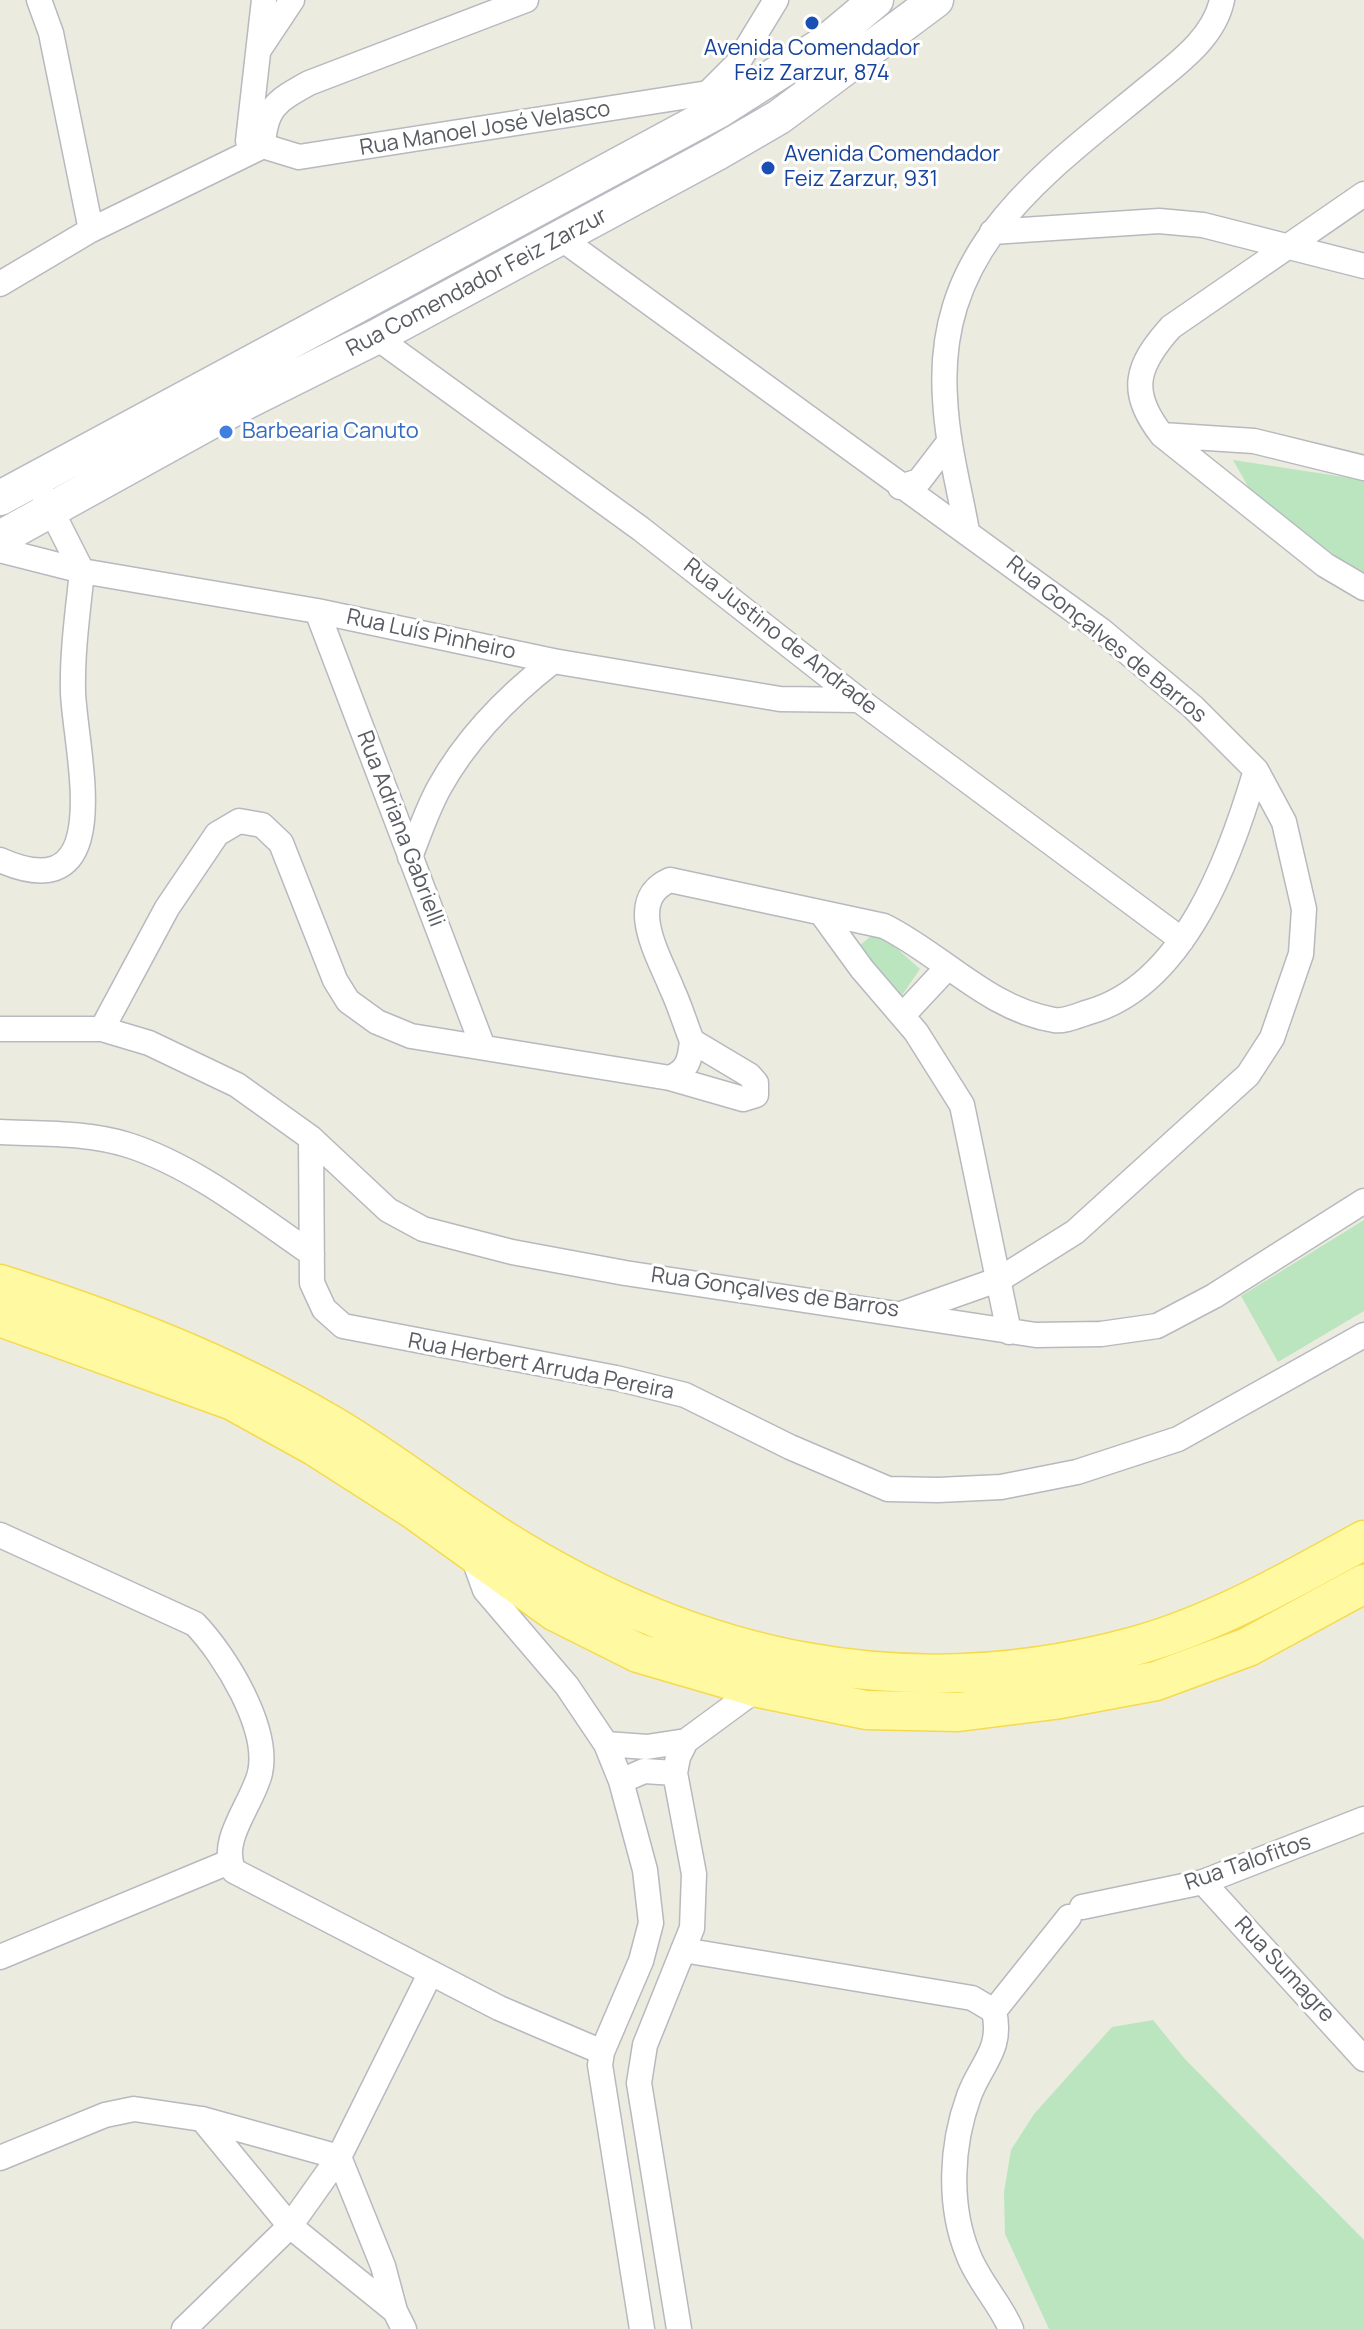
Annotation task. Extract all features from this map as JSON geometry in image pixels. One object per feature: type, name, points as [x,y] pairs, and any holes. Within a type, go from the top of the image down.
[{"type":"main road","name":"Rua Comendador Feiz Zarzur","points":[[0,498],[714,101],[825,43],[876,0]]},
{"type":"main road","name":"Rua Comendador Feiz Zarzur","points":[[0,538],[246,402],[562,239],[779,117],[936,0]]},
{"type":"main road","points":[[0,1284],[162,1340],[248,1380],[331,1424],[504,1541],[585,1585],[663,1621],[762,1655],[879,1675],[952,1675],[1037,1668],[1137,1645],[1210,1619],[1364,1540]]},
{"type":"main road","points":[[0,1317],[233,1401],[328,1455],[556,1612],[638,1653],[758,1688],[866,1710],[958,1712],[1054,1700],[1156,1681],[1234,1652],[1364,1584]]},
{"type":"street","points":[[39,0],[51,33],[91,230]]},
{"type":"street","points":[[255,149],[257,53],[264,0]]},
{"type":"street","points":[[257,53],[292,0]]},
{"type":"street","points":[[0,284],[91,230],[255,149],[268,112],[284,97],[309,83],[526,0]]},
{"type":"street","points":[[714,101],[776,0]]},
{"type":"street","points":[[967,531],[949,442],[944,395],[950,316],[978,249],[1066,156],[1184,58],[1208,31],[1222,0]]},
{"type":"street","name":"Rua Manoel José Velasco","points":[[255,149],[299,157],[714,101]]},
{"type":"street","points":[[1364,194],[1171,327],[1146,355],[1139,386],[1143,411],[1162,435],[1325,565],[1364,588]]},
{"type":"street","points":[[992,232],[1159,221],[1203,225],[1288,244],[1364,266]]},
{"type":"street","name":"Rua Gonçalves de Barros","points":[[0,1029],[102,1029],[149,1043],[237,1085],[311,1138],[388,1210],[423,1229],[512,1252],[625,1273],[901,1314],[1000,1279],[1075,1232],[1143,1174],[1248,1075],[1272,1038],[1287,1003],[1301,954],[1304,909],[1284,822],[1256,770],[1182,697],[1102,631],[562,239]]},
{"type":"street","name":"Rua Justino de Andrade","points":[[376,337],[641,529],[859,700],[1182,940]]},
{"type":"street","points":[[1162,435],[1254,441],[1364,468]]},
{"type":"street","points":[[900,487],[919,481],[949,442]]},
{"type":"street","points":[[0,860],[22,869],[45,871],[60,867],[74,851],[84,822],[84,783],[75,711],[73,654],[82,571],[35,479]]},
{"type":"street","name":"Rua Luís Pinheiro","points":[[0,550],[82,571],[317,611],[553,661],[780,699],[859,700]]},
{"type":"street","name":"Rua Adriana Gabrielli","points":[[317,611],[483,1047]]},
{"type":"street","points":[[780,699],[799,679],[810,660]]},
{"type":"street","points":[[410,857],[437,791],[461,751],[517,691],[553,661]]},
{"type":"street","points":[[670,1078],[687,1066],[692,1041],[650,939],[649,899],[657,886],[670,880],[884,926],[909,938],[947,968],[989,994],[1031,1014],[1057,1021],[1116,1002],[1140,984],[1182,940],[1231,849],[1256,770]]},
{"type":"street","points":[[102,1029],[167,908],[217,834],[239,821],[262,825],[281,843],[335,980],[348,1001],[377,1022],[411,1036],[670,1078],[743,1099],[756,1095],[756,1083],[749,1075],[692,1041]]},
{"type":"street","points":[[822,914],[940,1065],[962,1105],[1009,1332]]},
{"type":"street","points":[[903,1015],[947,968]]},
{"type":"street","points":[[0,1132],[90,1137],[129,1145],[206,1184],[312,1254]]},
{"type":"street","name":"Rua Herbert Arruda Pereira","points":[[311,1138],[312,1283],[324,1309],[343,1326],[616,1378],[685,1395],[790,1447],[888,1489],[1001,1487],[1117,1460],[1178,1439],[1364,1335]]},
{"type":"street","points":[[901,1314],[1036,1335],[1101,1334],[1157,1326],[1214,1296],[1364,1201]]},
{"type":"street","points":[[0,1535],[195,1624],[217,1647],[248,1707],[260,1742],[260,1770],[228,1848],[229,1862],[234,1871],[430,1974],[602,2052]]},
{"type":"street","points":[[471,1551],[485,1590],[567,1686],[606,1744],[621,1781],[645,1870],[651,1923],[641,1961],[602,2052],[615,2171],[642,2329]]},
{"type":"street","points":[[606,1744],[647,1747],[686,1741],[758,1688]]},
{"type":"street","points":[[679,2329],[639,2083],[645,2045],[692,1928],[694,1874],[675,1773],[686,1741]]},
{"type":"street","points":[[621,1781],[644,1771],[675,1773]]},
{"type":"street","name":"Rua Talofitos","points":[[994,2011],[1076,1912],[1203,1882],[1364,1819]]},
{"type":"street","points":[[0,1957],[229,1862]]},
{"type":"street","name":"Rua Sumagre","points":[[1203,1882],[1361,2051]]},
{"type":"street","points":[[683,1950],[972,1998],[994,2011],[998,2029],[992,2054],[969,2097],[952,2179],[968,2254],[1011,2329]]},
{"type":"street","points":[[184,2329],[290,2226],[339,2157],[430,1974]]},
{"type":"street","points":[[0,2158],[105,2115],[134,2109],[202,2119],[339,2157]]},
{"type":"street","points":[[202,2119],[290,2226],[400,2320]]},
{"type":"street","points":[[339,2157],[383,2266],[400,2320]]},
{"type":"green space","points":[[1233,460],[1364,480],[1364,576],[1254,497]]},
{"type":"green space","points":[[877,931],[920,969],[900,998],[853,951]]},
{"type":"green space","points":[[1364,1220],[1364,1311],[1278,1362],[1241,1296]]},
{"type":"green space","points":[[1153,2020],[1184,2058],[1364,2240],[1364,2329],[1049,2329],[1005,2234],[1004,2192],[1011,2150],[1034,2114],[1112,2027]]},
{"type":"place","name":"Avenida Comendador Feiz Zarzur, 874","points":[[812,23]]},
{"type":"place","name":"Avenida Comendador Feiz Zarzur, 931","points":[[768,168]]},
{"type":"place","name":"Barbearia Canuto","points":[[226,432]]}]
